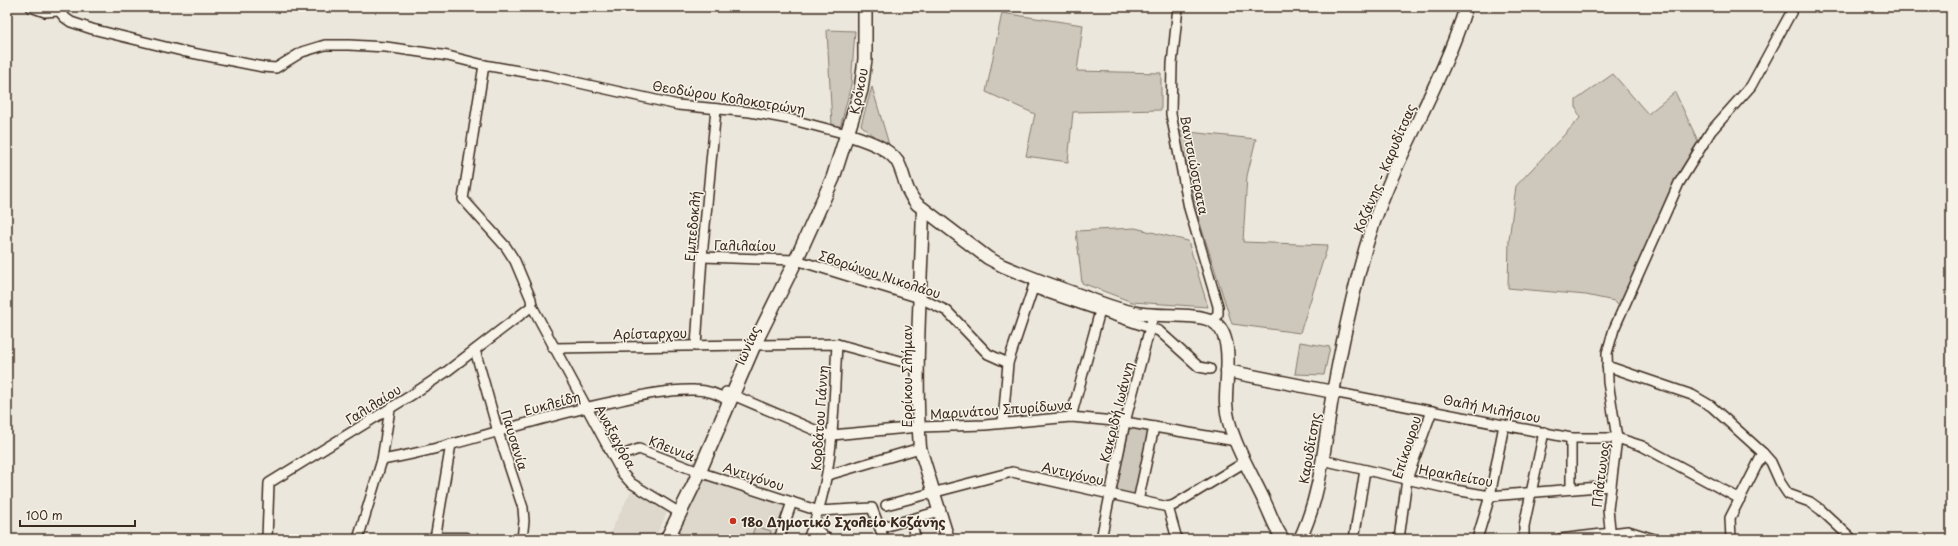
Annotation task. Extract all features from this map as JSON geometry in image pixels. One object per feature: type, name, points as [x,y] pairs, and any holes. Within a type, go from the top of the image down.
[{"type":"main road","name":"Κρόκου","points":[[848,134],[861,90],[865,47],[865,7]]},
{"type":"main road","name":"Ιωνίας","points":[[667,539],[677,511],[750,345],[792,260],[826,176],[840,153],[848,134]]},
{"type":"main road","name":"Ιωνίας","points":[[659,539],[677,511]]},
{"type":"street","points":[[31,7],[45,12],[57,9]]},
{"type":"street","name":"Βαντσιώστρατα","points":[[1178,7],[1172,64],[1171,114],[1189,208],[1218,306],[1218,314],[1212,321]]},
{"type":"street","name":"Κοζάνης - Καρυδίτσας","points":[[1333,392],[1362,264],[1371,232],[1407,144],[1448,59],[1466,7]]},
{"type":"street","name":"Πλάτωνος","points":[[1611,536],[1608,509],[1617,438],[1607,366],[1607,353],[1614,329],[1679,182],[1711,131],[1752,86],[1794,7]]},
{"type":"street","name":"Θεοδώρου Κολοκοτρώνη","points":[[57,9],[71,22],[92,29],[263,67],[276,68],[302,52],[313,48],[335,44],[372,46],[425,52],[484,65],[548,76],[662,102],[789,119],[848,134],[873,144],[897,162],[910,196],[923,209],[996,262],[1034,284],[1113,307],[1153,316],[1190,316],[1212,321]]},
{"type":"street","name":"Αναξαγόρα","points":[[484,65],[463,200],[506,247],[515,261],[532,306],[553,348],[626,479],[677,511]]},
{"type":"street","name":"Εμπεδοκλή","points":[[696,346],[702,257],[716,109]]},
{"type":"street","name":"Ερρίκου Σλήμαν","points":[[923,209],[919,366],[920,448],[948,539]]},
{"type":"street","name":"Γαλιλαίου","points":[[702,257],[792,260]]},
{"type":"street","name":"Σβορώνου Νικολάου","points":[[792,260],[920,298],[947,311],[988,354],[1008,363]]},
{"type":"street","points":[[1003,422],[1008,363],[1034,284],[1100,311],[1150,329],[1160,331],[1199,367],[1210,369]]},
{"type":"street","name":"Γαλιλαίου","points":[[267,539],[269,483],[390,409],[446,372],[532,306]]},
{"type":"street","points":[[1071,417],[1100,311]]},
{"type":"street","name":"Κακριδή Ιωάννη","points":[[1101,539],[1125,422],[1153,316]]},
{"type":"street","points":[[1212,321],[1219,326],[1224,335],[1227,351],[1226,407],[1236,440],[1267,507],[1291,538]]},
{"type":"street","name":"Αρίσταρχου","points":[[553,348],[837,344],[919,366]]},
{"type":"street","name":"Κορδάτου Γιάννη","points":[[808,539],[819,511],[828,475],[832,435],[837,344]]},
{"type":"street","name":"Παυσανία","points":[[475,350],[498,432],[523,508],[524,521],[522,539]]},
{"type":"street","points":[[1607,366],[1700,399],[1719,413],[1763,453],[1771,462],[1780,482],[1788,494],[1810,502],[1821,510],[1852,539]]},
{"type":"street","name":"Θαλή Μιλήσιου","points":[[1227,371],[1571,438],[1617,438],[1642,446],[1740,499]]},
{"type":"street","name":"Ευκλείδη","points":[[382,460],[498,432],[586,407],[649,394],[697,390],[728,397]]},
{"type":"street","name":"Καρυδίτσης","points":[[1291,538],[1304,516],[1311,508],[1322,460],[1333,392]]},
{"type":"street","name":"Μαρινάτου Σπυρίδωνα","points":[[728,397],[824,434],[832,435],[920,427],[1071,417],[1125,422],[1236,440]]},
{"type":"street","points":[[358,539],[382,460],[390,409]]},
{"type":"street","name":"Επίκουρου","points":[[1399,539],[1407,479],[1432,411]]},
{"type":"street","points":[[1477,539],[1490,496],[1504,425]]},
{"type":"street","points":[[1138,501],[1154,427]]},
{"type":"street","points":[[1524,539],[1524,526],[1544,432]]},
{"type":"street","points":[[1571,438],[1571,489]]},
{"type":"street","points":[[451,444],[434,539],[466,539]]},
{"type":"street","points":[[828,475],[920,448]]},
{"type":"street","name":"Κλεινιά","points":[[614,458],[639,450],[695,471]]},
{"type":"street","points":[[1731,539],[1730,518],[1763,453]]},
{"type":"street","name":"Ηρακλείτου","points":[[1322,460],[1490,496],[1611,486]]},
{"type":"street","points":[[1177,539],[1168,507],[1174,505],[1245,462]]},
{"type":"street","points":[[1354,539],[1365,470]]},
{"type":"street","name":"Αντιγόνου","points":[[695,471],[819,511],[872,508],[880,528]]},
{"type":"street","name":"Αντιγόνου","points":[[886,505],[1012,472],[1168,507]]},
{"type":"street","points":[[779,539],[792,502]]},
{"type":"street","points":[[884,539],[880,528],[940,511]]},
{"type":"street","points":[[910,520],[916,539]]},
{"type":"street","points":[[1104,525],[1106,539]]},
{"type":"street","points":[[813,526],[827,539]]},
{"type":"street","points":[[1560,539],[1611,536],[1628,531],[1654,539]]},
{"type":"shaded area","points":[[1002,13],[1083,25],[1077,71],[1161,73],[1161,110],[1073,112],[1068,162],[1026,156],[1035,114],[986,92]]},
{"type":"shaded area","points":[[827,30],[855,31],[851,85],[840,128],[832,125]]},
{"type":"shaded area","points":[[1613,74],[1648,114],[1675,92],[1699,143],[1692,151],[1675,184],[1619,306],[1614,301],[1586,295],[1508,288],[1509,240],[1516,186],[1580,118],[1576,108],[1576,100]]},
{"type":"shaded area","points":[[872,87],[890,148],[879,141],[861,125]]},
{"type":"shaded area","points":[[1179,131],[1256,139],[1247,176],[1243,242],[1328,245],[1300,333],[1232,324],[1199,220]]},
{"type":"shaded area","points":[[1135,228],[1188,241],[1208,307],[1132,302],[1082,283],[1076,231]]},
{"type":"shaded area","points":[[1300,342],[1330,347],[1324,375],[1295,374]]},
{"type":"shaded area","points":[[1130,426],[1150,431],[1136,497],[1115,492]]},
{"type":"shaded area","name":"18ο Δημοτικό Σχολείο Κοζάνης","points":[[703,478],[788,507],[775,539],[673,539]]},
{"type":"shaded area","points":[[631,491],[667,512],[655,539],[607,539]]},
{"type":"shaded area","points":[[755,526],[771,531],[769,539],[751,539]]},
{"type":"place","name":"18ο Δημοτικό Σχολείο Κοζάνης","points":[[733,521]]}]
